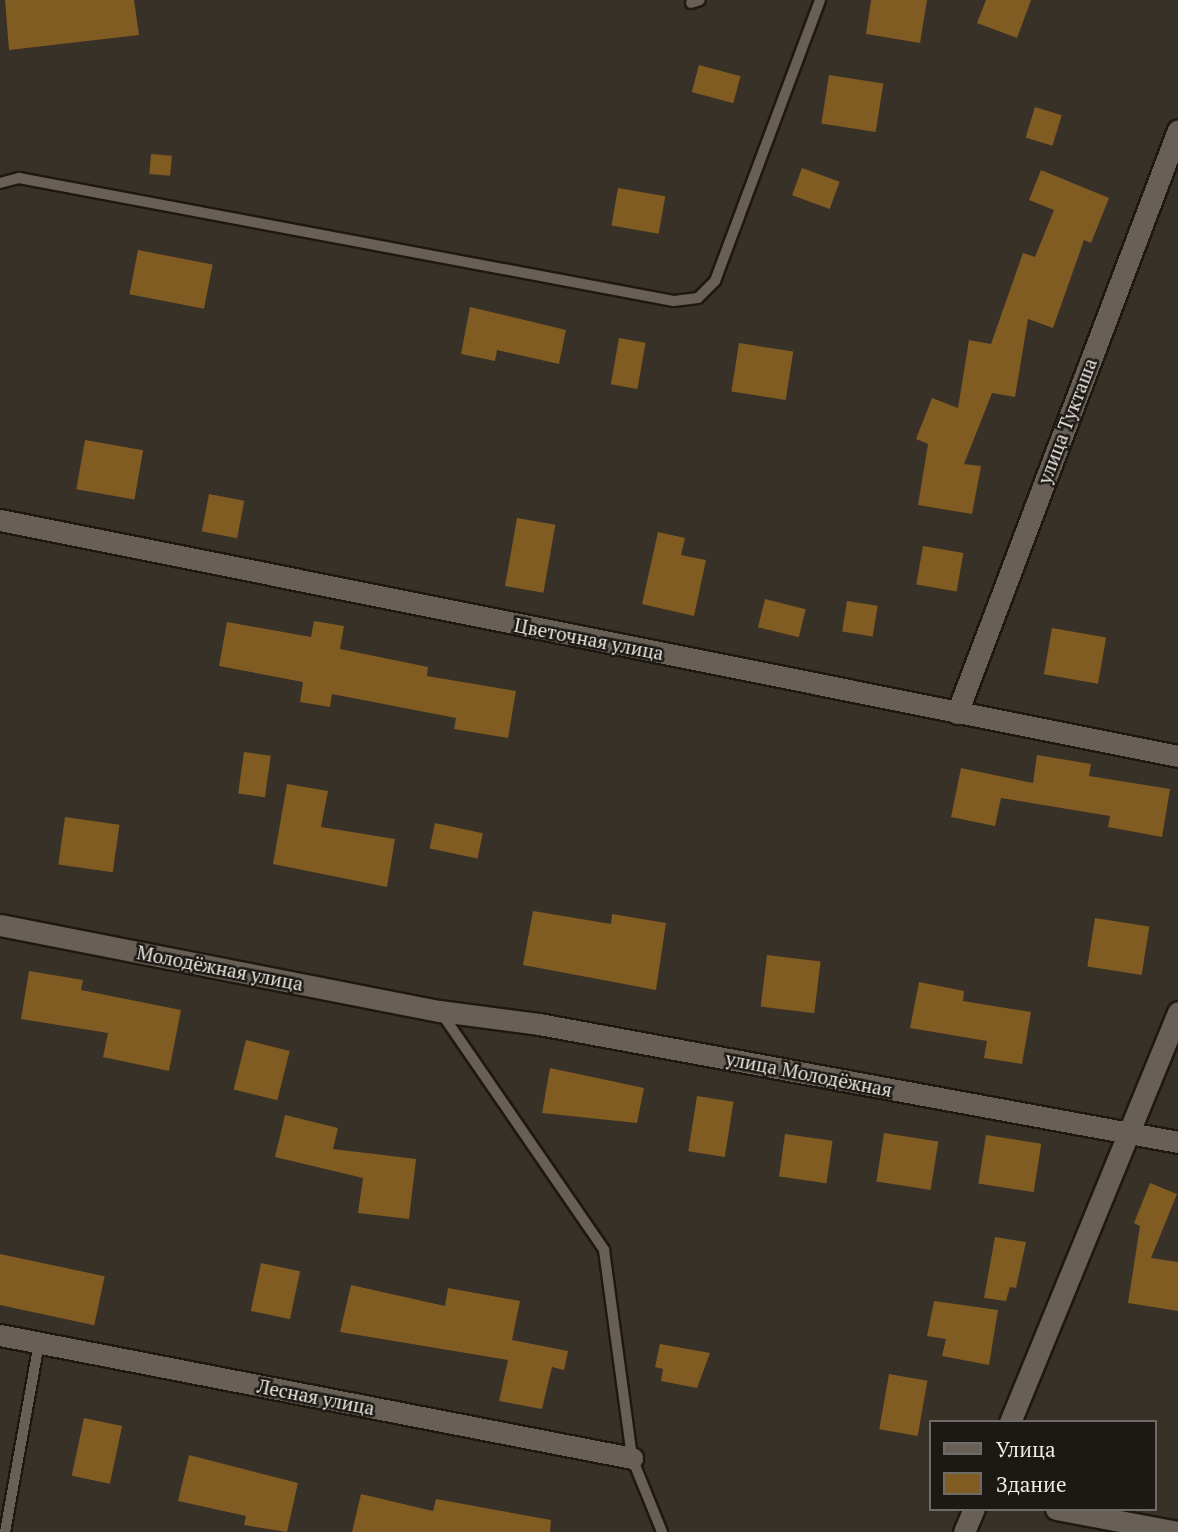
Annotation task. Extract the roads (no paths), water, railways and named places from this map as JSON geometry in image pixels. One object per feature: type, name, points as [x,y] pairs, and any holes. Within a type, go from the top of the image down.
[{"type":"street","name":"улица Тукташа","points":[[957,713],[1178,130]]},
{"type":"street","name":"Цветочная улица","points":[[0,520],[1178,756]]},
{"type":"street","name":"Молодёжная улица","points":[[0,925],[440,1011]]},
{"type":"street","name":"улица Молодёжная","points":[[440,1011],[539,1024],[1178,1142]]},
{"type":"street","points":[[1011,1420],[1178,1013]]},
{"type":"street","name":"Лесная улица","points":[[0,1335],[632,1458]]},
{"type":"street","points":[[964,1532],[973,1511]]},
{"type":"street","points":[[1067,1511],[1178,1532]]},
{"type":"lane","points":[[0,183],[19,178],[674,301],[698,298],[715,281],[820,0]]},
{"type":"lane","points":[[440,1011],[604,1250],[632,1458],[662,1532]]},
{"type":"lane","points":[[5,1532],[39,1343]]}]
